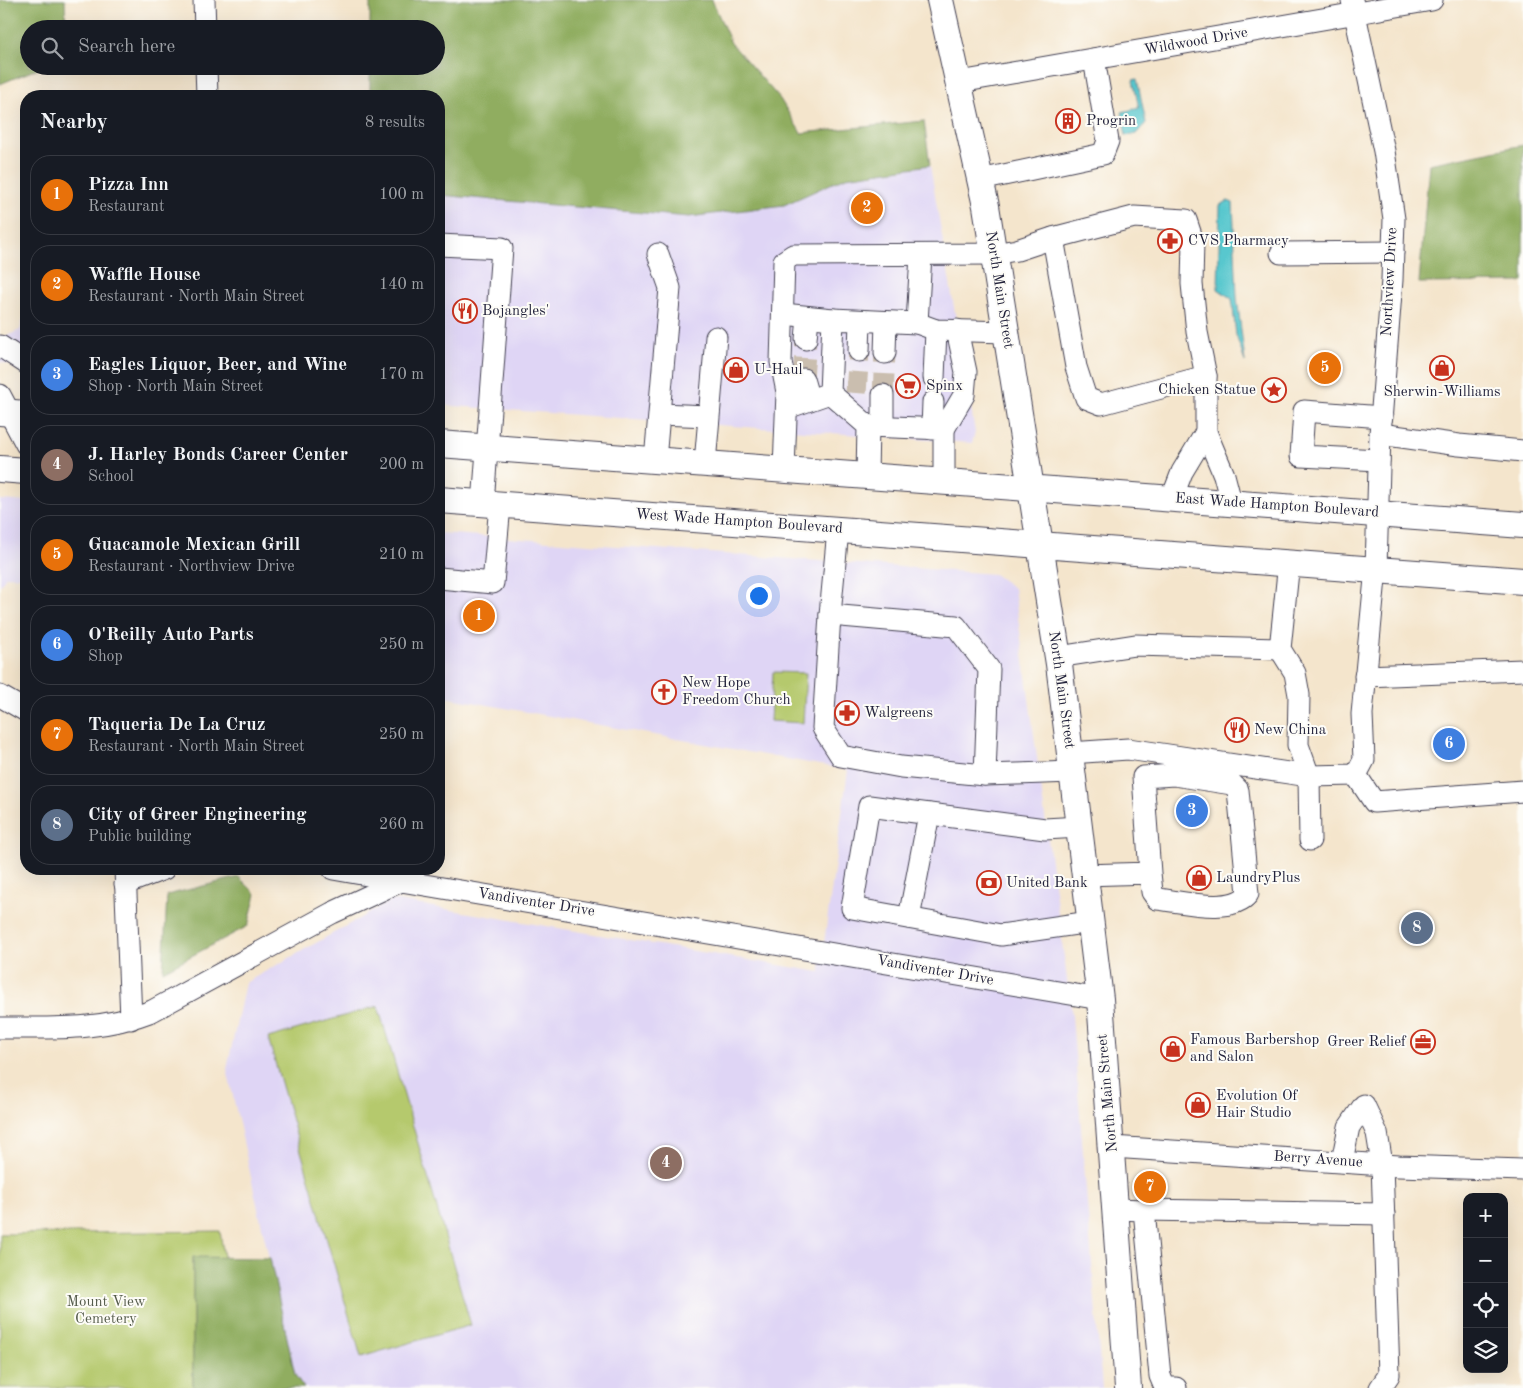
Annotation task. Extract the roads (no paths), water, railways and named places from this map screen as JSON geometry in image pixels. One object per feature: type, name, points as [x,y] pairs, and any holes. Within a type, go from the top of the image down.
[{"type":"main road","name":"North Main Street","points":[[940,0],[960,82],[980,180],[1058,657],[1100,999],[1128,1388]]},
{"type":"main road","points":[[445,444],[1031,487]]},
{"type":"main road","points":[[0,469],[20,471]]},
{"type":"main road","name":"East Wade Hampton Boulevard","points":[[1031,487],[1523,525]]},
{"type":"main road","name":"West Wade Hampton Boulevard","points":[[445,500],[1040,544]]},
{"type":"main road","points":[[1040,544],[1376,568],[1523,581]]},
{"type":"street","points":[[204,0],[205,20]]},
{"type":"street","name":"Wildwood Drive","points":[[960,82],[1094,60],[1354,7],[1432,0]]},
{"type":"street","name":"Northview Drive","points":[[1354,7],[1390,185],[1394,220],[1379,460],[1376,568],[1362,714],[1364,760],[1356,775]]},
{"type":"street","points":[[980,180],[1103,154],[1108,141],[1094,60]]},
{"type":"street","points":[[206,75],[207,90]]},
{"type":"street","points":[[784,469],[787,408],[787,392],[781,362],[784,260],[793,255],[993,254],[1017,250],[1053,238],[1134,217],[1186,220],[1193,241],[1192,284],[1197,332],[1206,376],[1206,432],[1224,475],[1231,502]]},
{"type":"street","points":[[1053,238],[1074,358],[1086,398],[1101,404],[1206,376]]},
{"type":"street","points":[[445,244],[502,248],[487,448],[491,504],[493,583],[445,579]]},
{"type":"street","points":[[1282,252],[1393,252]]},
{"type":"street","points":[[655,460],[670,288],[658,254]]},
{"type":"street","points":[[921,255],[926,327],[934,378]]},
{"type":"street","points":[[783,314],[957,330],[1006,332]]},
{"type":"street","points":[[806,339],[808,317]]},
{"type":"street","points":[[830,392],[833,319]]},
{"type":"street","points":[[859,352],[860,321]]},
{"type":"street","points":[[885,353],[886,322]]},
{"type":"street","points":[[938,429],[964,395],[966,372],[957,330]]},
{"type":"street","points":[[705,464],[716,338]]},
{"type":"street","points":[[0,346],[20,359]]},
{"type":"street","points":[[803,379],[809,400]]},
{"type":"street","points":[[787,408],[830,392]]},
{"type":"street","points":[[830,392],[869,422],[938,429]]},
{"type":"street","points":[[856,394],[869,422]]},
{"type":"street","points":[[867,475],[869,422],[883,395]]},
{"type":"street","points":[[933,402],[944,481]]},
{"type":"street","points":[[9,408],[20,431]]},
{"type":"street","points":[[1379,460],[1301,456],[1304,411],[1381,425],[1458,445],[1523,451]]},
{"type":"street","points":[[660,414],[708,416]]},
{"type":"street","points":[[1172,498],[1182,472],[1206,432]]},
{"type":"street","points":[[838,530],[822,728],[841,756],[901,767],[985,775],[1071,763],[1128,748],[1309,776],[1356,775],[1374,802],[1523,791]]},
{"type":"street","points":[[1289,562],[1280,649],[1295,673],[1299,695],[1298,745],[1309,776],[1310,840]]},
{"type":"street","points":[[830,615],[956,626],[989,669],[985,775]]},
{"type":"street","points":[[1058,657],[1135,645],[1280,649]]},
{"type":"street","points":[[1365,676],[1523,670]]},
{"type":"street","points":[[0,696],[20,708]]},
{"type":"street","points":[[1174,775],[1232,784],[1238,790],[1240,800],[1248,894],[1243,901],[1219,906],[1157,899],[1152,892],[1150,873],[1143,778],[1174,775]]},
{"type":"street","points":[[1079,827],[1045,829],[869,806],[852,908],[1001,935],[1090,922]]},
{"type":"street","points":[[909,918],[929,814]]},
{"type":"street","points":[[1084,875],[1150,873]]},
{"type":"street","name":"Vandiventer Drive","points":[[367,875],[1100,999]]},
{"type":"street","points":[[125,877],[131,1019]]},
{"type":"street","points":[[0,1028],[93,1026],[131,1019],[152,1011],[332,913],[401,881]]},
{"type":"street","points":[[1342,1162],[1349,1127],[1364,1106],[1377,1134],[1382,1164],[1389,1375],[1380,1388]]},
{"type":"street","name":"Berry Avenue","points":[[1112,1147],[1342,1162],[1523,1170]]},
{"type":"street","points":[[1116,1209],[1384,1214]]},
{"type":"street","points":[[1144,1210],[1160,1376],[1165,1388],[1176,1388]]},
{"type":"water","points":[[1137,79],[1146,123],[1136,134],[1126,136],[1122,112],[1139,108],[1133,80]]},
{"type":"water","points":[[1228,201],[1233,203],[1237,298],[1245,362],[1236,335],[1232,299],[1218,289],[1220,205]]},
{"type":"tunnel","points":[[803,379],[806,339]]},
{"type":"tunnel","points":[[856,393],[859,351]]},
{"type":"tunnel","points":[[883,395],[885,353]]},
{"type":"place","name":"Progrin","points":[[1068,121]]},
{"type":"place","name":"Waffle House","points":[[867,208]]},
{"type":"place","name":"CVS Pharmacy","points":[[1170,241]]},
{"type":"place","name":"Bojangles'","points":[[465,311]]},
{"type":"place","name":"Guacamole Mexican Grill","points":[[1325,368]]},
{"type":"place","name":"Sherwin-Williams","points":[[1442,368]]},
{"type":"place","name":"U-Haul","points":[[736,370]]},
{"type":"place","name":"Spinx","points":[[908,386]]},
{"type":"place","name":"Chicken Statue","points":[[1274,390]]},
{"type":"place","name":"Pizza Inn","points":[[479,616]]},
{"type":"place","name":"New Hope Freedom Church","points":[[664,692]]},
{"type":"place","name":"Walgreens","points":[[847,713]]},
{"type":"place","name":"New China","points":[[1237,730]]},
{"type":"place","name":"O'Reilly Auto Parts","points":[[1449,744]]},
{"type":"place","name":"Eagles Liquor, Beer, and Wine","points":[[1192,811]]},
{"type":"place","name":"LaundryPlus","points":[[1199,878]]},
{"type":"place","name":"United Bank","points":[[989,883]]},
{"type":"place","name":"City of Greer Engineering","points":[[1417,928]]},
{"type":"place","name":"Greer Relief","points":[[1423,1042]]},
{"type":"place","name":"Famous Barbershop and Salon","points":[[1173,1049]]},
{"type":"place","name":"Evolution Of Hair Studio","points":[[1198,1105]]},
{"type":"place","name":"J. Harley Bonds Career Center","points":[[666,1163]]},
{"type":"place","name":"Taqueria De La Cruz","points":[[1150,1187]]},
{"type":"park label","name":"Mount View Cemetery","points":[[106,1310]]}]
